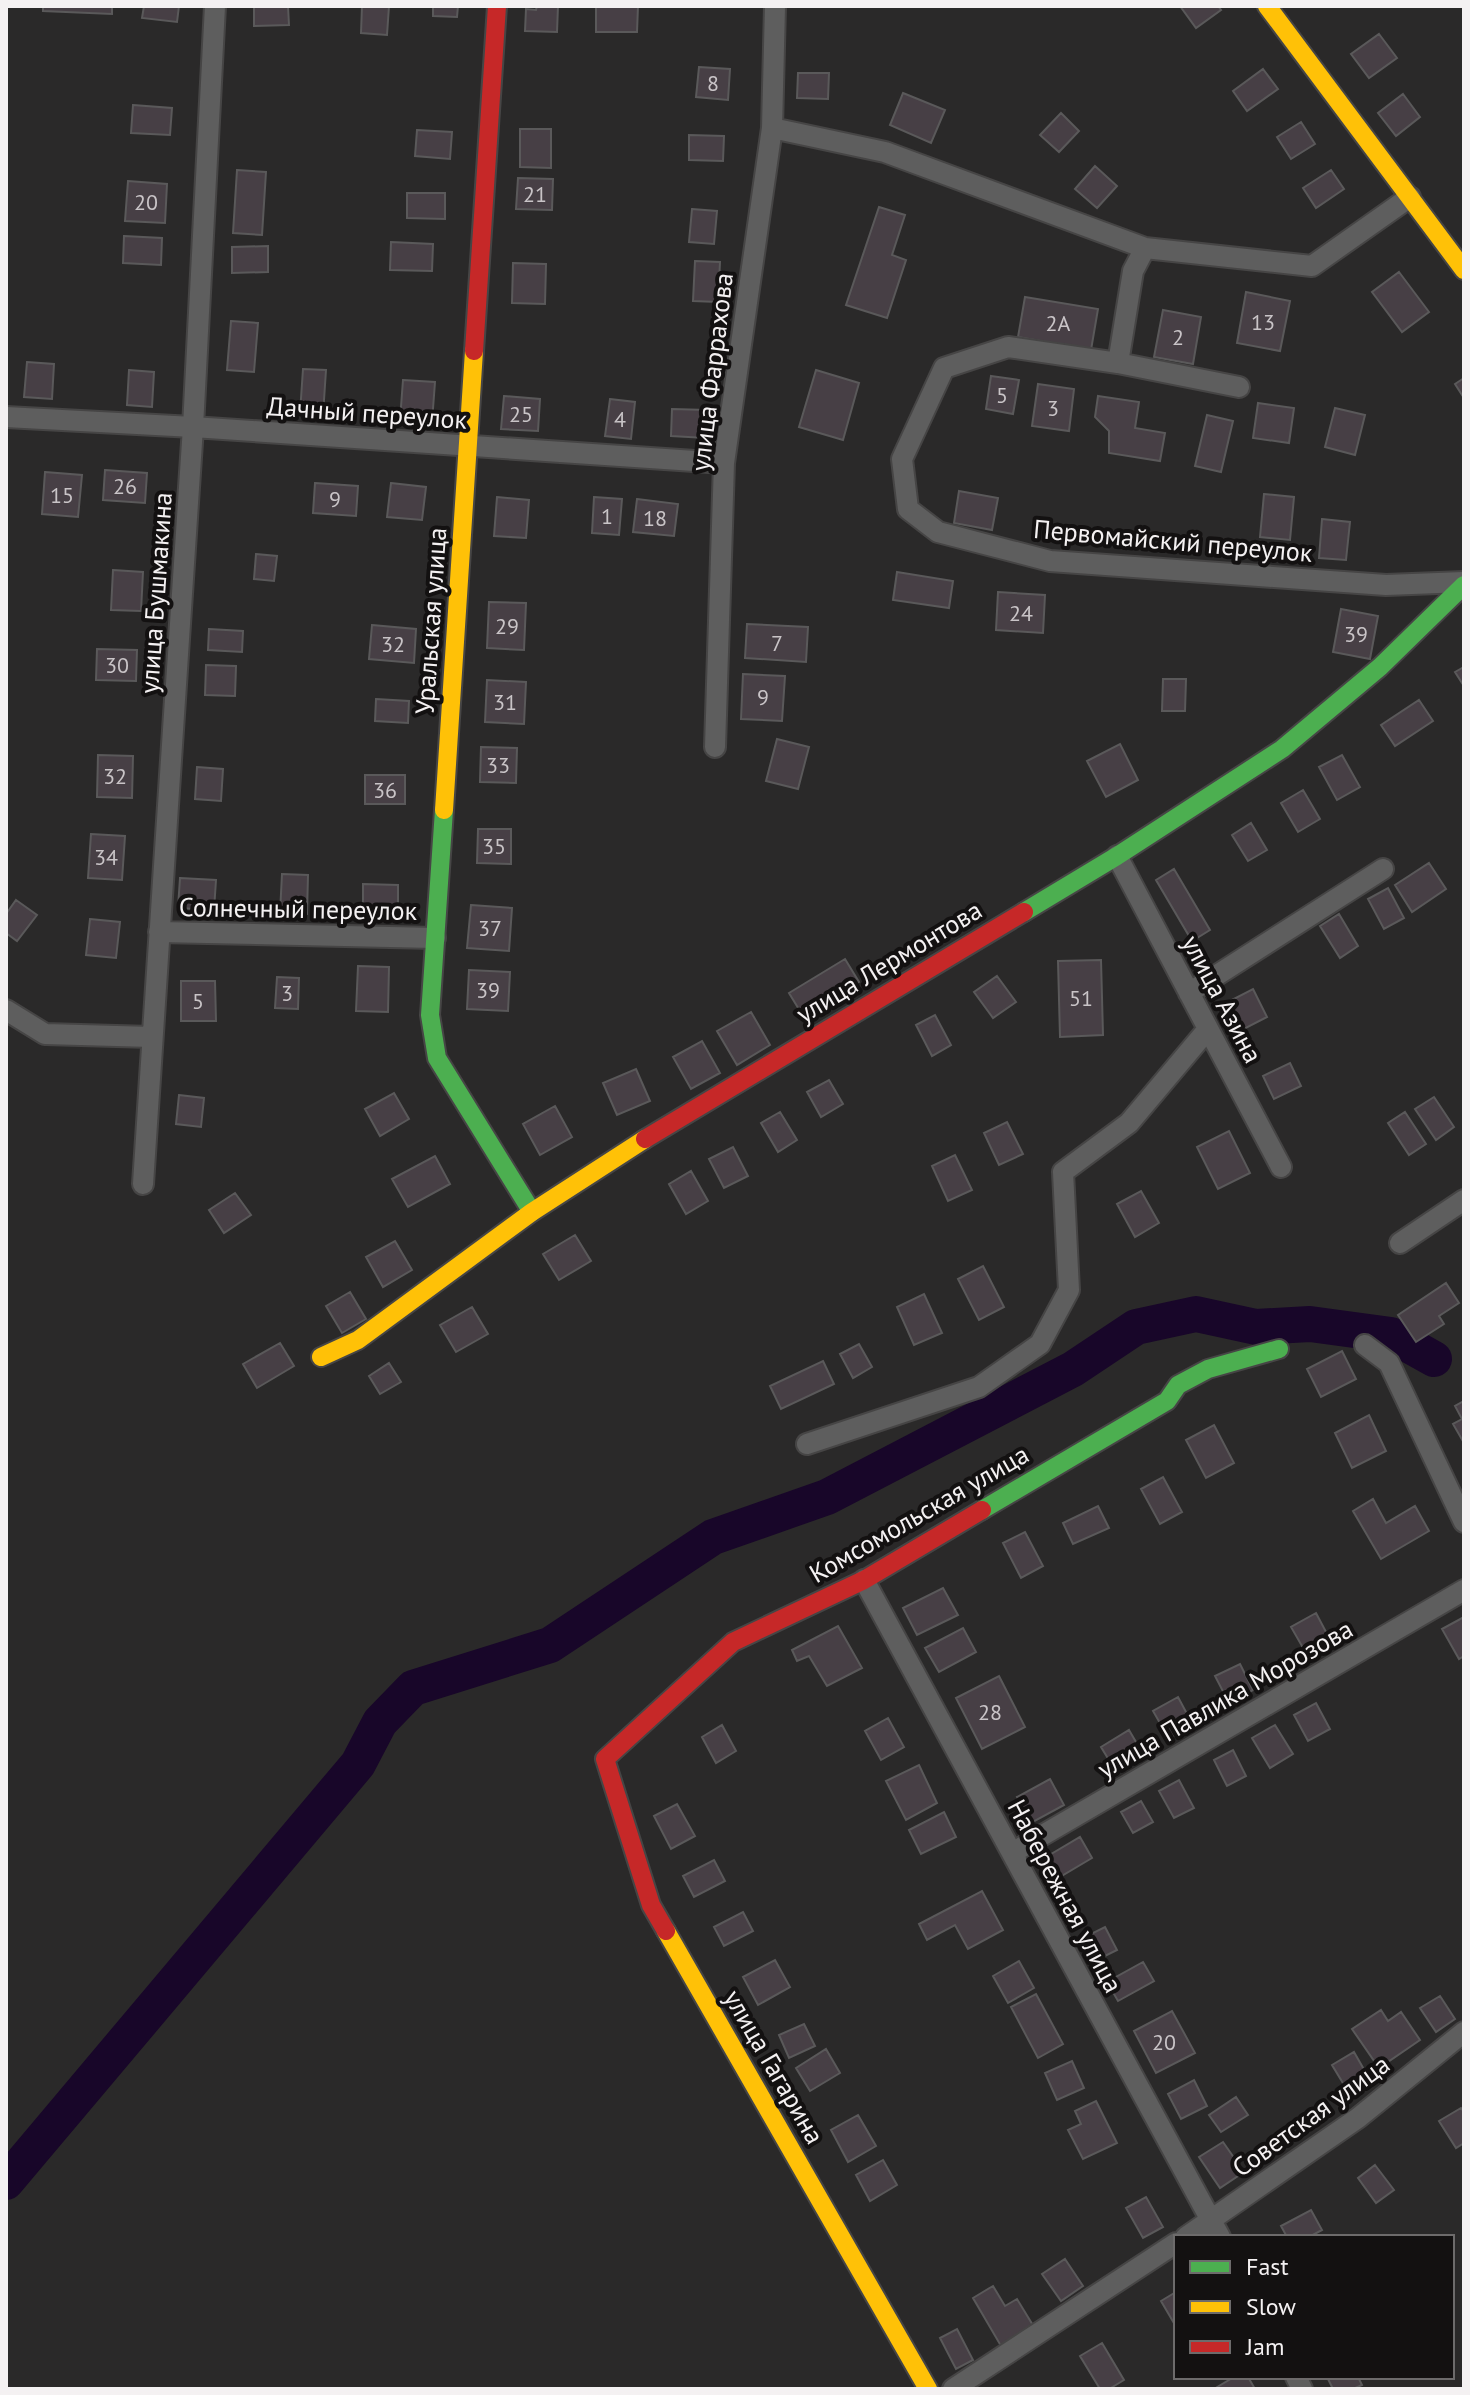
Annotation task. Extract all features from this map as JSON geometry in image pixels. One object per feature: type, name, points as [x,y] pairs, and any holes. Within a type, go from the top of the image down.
[{"type":"street","name":"улица Бушмакина","points":[[143,1184],[193,427],[215,6]]},
{"type":"street","name":"Уральская улица","points":[[497,6],[430,1015],[437,1058],[532,1212]]},
{"type":"street","name":"улица Фаррахова","points":[[715,747],[724,463],[772,128],[775,6]]},
{"type":"street","points":[[1267,6],[1464,270]]},
{"type":"street","points":[[772,128],[885,152],[1145,248],[1312,266],[1410,197]]},
{"type":"street","points":[[1118,363],[1133,271],[1145,248]]},
{"type":"street","name":"Первомайский переулок","points":[[1239,387],[1118,363],[1008,347],[944,368],[902,459],[908,509],[938,532],[1050,561],[1386,585],[1464,583]]},
{"type":"street","name":"Дачный переулок","points":[[6,417],[724,463]]},
{"type":"street","name":"улица Лермонтова","points":[[321,1357],[358,1340],[532,1212],[640,1142],[1117,856],[1282,749],[1380,667],[1464,583]]},
{"type":"street","name":"улица Азина","points":[[1117,856],[1281,1167]]},
{"type":"street","points":[[1189,993],[1383,869]]},
{"type":"street","name":"Солнечный переулок","points":[[159,932],[435,938]]},
{"type":"street","points":[[6,1010],[45,1034],[152,1037]]},
{"type":"street","points":[[807,1444],[979,1387],[1040,1344],[1069,1290],[1063,1172],[1129,1123],[1208,1029]]},
{"type":"street","points":[[1400,1243],[1464,1200]]},
{"type":"street","points":[[1365,1345],[1389,1363],[1464,1522]]},
{"type":"street","name":"Комсомольская улица","points":[[605,1759],[733,1642],[864,1580],[1167,1401],[1178,1385],[1208,1369],[1279,1349]]},
{"type":"street","name":"Набережная улица","points":[[864,1580],[1215,2229]]},
{"type":"street","name":"улица Павлика Морозова","points":[[1012,1853],[1464,1590]]},
{"type":"street","name":"улица Гагарина","points":[[605,1759],[651,1905],[928,2389]]},
{"type":"street","name":"Советская улица","points":[[1193,2235],[1215,2229],[1464,2032]]},
{"type":"street","points":[[953,2389],[1174,2244]]},
{"type":"building","points":[[43,6],[112,6],[112,14],[43,11]]},
{"type":"building","points":[[144,6],[179,6],[177,22],[142,18]]},
{"type":"building","points":[[254,6],[288,6],[289,25],[254,26]]},
{"type":"building","points":[[362,6],[389,6],[387,35],[361,33]]},
{"type":"building","points":[[433,6],[458,6],[457,17],[433,16]]},
{"type":"building","points":[[537,6],[558,6],[557,32],[525,31],[526,9],[536,10]]},
{"type":"building","points":[[596,6],[638,6],[637,32],[596,32]]},
{"type":"building","points":[[1180,6],[1218,6],[1221,10],[1196,28]]},
{"type":"building","points":[[1379,34],[1397,58],[1369,78],[1351,54]]},
{"type":"building","points":[[699,67],[730,69],[728,100],[696,97]]},
{"type":"building","points":[[1263,69],[1278,89],[1247,111],[1233,91]]},
{"type":"building","points":[[798,73],[829,73],[828,99],[797,98]]},
{"type":"building","points":[[903,93],[945,110],[931,143],[890,125]]},
{"type":"building","points":[[1403,94],[1420,117],[1396,136],[1378,113]]},
{"type":"building","points":[[133,105],[172,108],[170,135],[131,133]]},
{"type":"building","points":[[1061,113],[1079,131],[1059,152],[1040,135]]},
{"type":"building","points":[[1301,122],[1315,144],[1291,159],[1277,137]]},
{"type":"building","points":[[520,129],[551,129],[551,168],[520,167]]},
{"type":"building","points":[[417,130],[452,132],[450,159],[415,156]]},
{"type":"building","points":[[689,135],[724,136],[723,161],[689,160]]},
{"type":"building","points":[[1095,166],[1117,186],[1097,208],[1075,189]]},
{"type":"building","points":[[237,170],[266,172],[262,235],[233,233]]},
{"type":"building","points":[[1331,170],[1344,189],[1316,208],[1303,188]]},
{"type":"building","points":[[518,178],[553,179],[552,210],[516,209]]},
{"type":"building","points":[[128,181],[167,184],[165,223],[125,221]]},
{"type":"building","points":[[407,193],[445,193],[445,219],[407,218]]},
{"type":"building","points":[[879,207],[905,215],[892,255],[906,260],[887,318],[846,305]]},
{"type":"building","points":[[692,209],[717,211],[714,244],[689,242]]},
{"type":"building","points":[[124,236],[162,238],[161,265],[123,263]]},
{"type":"building","points":[[391,242],[433,244],[432,271],[390,270]]},
{"type":"building","points":[[268,246],[268,272],[232,273],[232,247]]},
{"type":"building","points":[[695,261],[720,262],[718,302],[693,301]]},
{"type":"building","points":[[513,263],[546,264],[545,304],[512,303]]},
{"type":"building","points":[[1399,272],[1429,312],[1402,332],[1372,292]]},
{"type":"building","points":[[1246,292],[1290,301],[1280,351],[1237,343]]},
{"type":"building","points":[[1025,297],[1098,309],[1091,350],[1018,337]]},
{"type":"building","points":[[1163,310],[1201,317],[1193,364],[1154,357]]},
{"type":"building","points":[[231,321],[258,323],[254,372],[227,370]]},
{"type":"building","points":[[27,362],[54,364],[52,399],[24,397]]},
{"type":"building","points":[[303,369],[326,370],[323,415],[300,413]]},
{"type":"building","points":[[129,370],[154,372],[152,407],[127,405]]},
{"type":"building","points":[[816,370],[859,383],[843,440],[799,427]]},
{"type":"building","points":[[991,376],[1019,380],[1013,414],[986,409]]},
{"type":"building","points":[[1464,378],[1464,398],[1455,384]]},
{"type":"building","points":[[403,380],[435,382],[432,422],[400,420]]},
{"type":"building","points":[[1038,384],[1074,389],[1069,431],[1032,426]]},
{"type":"building","points":[[504,396],[540,399],[538,431],[501,429]]},
{"type":"building","points":[[1098,396],[1139,402],[1135,428],[1165,433],[1160,461],[1109,453],[1109,431],[1095,417]]},
{"type":"building","points":[[610,399],[635,402],[631,439],[605,436]]},
{"type":"building","points":[[1258,403],[1294,408],[1289,443],[1253,438]]},
{"type":"building","points":[[1335,408],[1365,415],[1355,455],[1325,447]]},
{"type":"building","points":[[672,409],[707,410],[706,438],[671,436]]},
{"type":"building","points":[[1207,415],[1233,421],[1221,472],[1195,466]]},
{"type":"building","points":[[105,470],[147,473],[145,503],[103,500]]},
{"type":"building","points":[[45,472],[82,475],[78,517],[42,514]]},
{"type":"building","points":[[315,483],[358,486],[356,516],[313,513]]},
{"type":"building","points":[[391,483],[426,487],[422,520],[387,517]]},
{"type":"building","points":[[959,491],[998,498],[992,530],[954,523]]},
{"type":"building","points":[[1264,494],[1294,497],[1290,540],[1260,537]]},
{"type":"building","points":[[497,497],[529,500],[526,538],[494,536]]},
{"type":"building","points":[[594,497],[622,499],[619,535],[592,533]]},
{"type":"building","points":[[637,499],[678,504],[674,536],[633,532]]},
{"type":"building","points":[[1322,519],[1350,522],[1346,560],[1319,558]]},
{"type":"building","points":[[256,554],[277,556],[274,581],[254,579]]},
{"type":"building","points":[[113,570],[143,572],[141,611],[111,610]]},
{"type":"building","points":[[897,572],[953,581],[949,608],[893,600]]},
{"type":"building","points":[[998,592],[1045,595],[1043,633],[996,630]]},
{"type":"building","points":[[489,602],[526,603],[524,650],[487,648]]},
{"type":"building","points":[[1341,609],[1378,616],[1370,659],[1333,652]]},
{"type":"building","points":[[747,624],[808,627],[806,662],[745,658]]},
{"type":"building","points":[[372,625],[416,629],[414,663],[369,659]]},
{"type":"building","points":[[209,629],[243,631],[242,652],[208,650]]},
{"type":"building","points":[[97,649],[137,650],[136,681],[96,680]]},
{"type":"building","points":[[206,665],[236,666],[235,696],[205,695]]},
{"type":"building","points":[[1464,667],[1464,686],[1455,672]]},
{"type":"building","points":[[743,674],[785,676],[782,721],[741,719]]},
{"type":"building","points":[[1163,679],[1186,679],[1185,711],[1162,711]]},
{"type":"building","points":[[487,680],[526,682],[524,724],[485,722]]},
{"type":"building","points":[[376,699],[409,701],[408,723],[375,721]]},
{"type":"building","points":[[1419,700],[1433,721],[1395,746],[1381,725]]},
{"type":"building","points":[[777,739],[809,747],[798,789],[766,781]]},
{"type":"building","points":[[1120,744],[1138,780],[1106,797],[1087,761]]},
{"type":"building","points":[[481,747],[517,748],[516,783],[480,782]]},
{"type":"building","points":[[98,755],[133,756],[132,798],[97,797]]},
{"type":"building","points":[[1342,755],[1360,787],[1337,800],[1319,767]]},
{"type":"building","points":[[197,767],[223,769],[221,801],[195,799]]},
{"type":"building","points":[[365,775],[405,775],[405,804],[365,804]]},
{"type":"building","points":[[1303,790],[1320,819],[1298,832],[1281,803]]},
{"type":"building","points":[[1251,823],[1267,850],[1248,861],[1232,835]]},
{"type":"building","points":[[478,829],[511,829],[511,864],[477,863]]},
{"type":"building","points":[[91,834],[125,836],[122,880],[88,878]]},
{"type":"building","points":[[1429,863],[1446,889],[1412,912],[1395,885]]},
{"type":"building","points":[[1174,869],[1210,930],[1192,941],[1156,880]]},
{"type":"building","points":[[282,874],[308,875],[307,914],[280,913]]},
{"type":"building","points":[[180,878],[216,880],[214,910],[178,908]]},
{"type":"building","points":[[363,884],[398,885],[398,914],[363,914]]},
{"type":"building","points":[[1388,888],[1404,918],[1384,929],[1368,899]]},
{"type":"building","points":[[16,900],[37,915],[17,941],[6,933],[6,914]]},
{"type":"building","points":[[471,905],[512,908],[509,951],[467,948]]},
{"type":"building","points":[[1339,914],[1358,946],[1340,958],[1320,926]]},
{"type":"building","points":[[90,919],[120,922],[116,958],[86,955]]},
{"type":"building","points":[[845,959],[859,982],[803,1016],[789,993]]},
{"type":"building","points":[[1101,960],[1103,1035],[1060,1037],[1058,961]]},
{"type":"building","points":[[358,966],[389,967],[388,1012],[356,1011]]},
{"type":"building","points":[[469,970],[510,972],[508,1011],[467,1009]]},
{"type":"building","points":[[997,976],[1016,1002],[993,1018],[974,992]]},
{"type":"building","points":[[277,977],[299,978],[298,1009],[275,1008]]},
{"type":"building","points":[[181,981],[215,981],[216,1021],[181,1021]]},
{"type":"building","points":[[1253,989],[1267,1017],[1240,1031],[1226,1003]]},
{"type":"building","points":[[751,1012],[770,1045],[737,1065],[717,1031]]},
{"type":"building","points":[[935,1015],[951,1045],[932,1056],[916,1025]]},
{"type":"building","points":[[702,1041],[720,1073],[691,1089],[673,1057]]},
{"type":"building","points":[[1290,1063],[1301,1086],[1274,1099],[1263,1076]]},
{"type":"building","points":[[636,1069],[650,1101],[617,1115],[603,1083]]},
{"type":"building","points":[[829,1080],[843,1104],[821,1117],[807,1092]]},
{"type":"building","points":[[394,1093],[409,1119],[380,1136],[365,1109]]},
{"type":"building","points":[[179,1095],[204,1098],[201,1127],[176,1124]]},
{"type":"building","points":[[1434,1097],[1454,1127],[1436,1140],[1415,1109]]},
{"type":"building","points":[[555,1106],[572,1137],[540,1155],[523,1124]]},
{"type":"building","points":[[780,1112],[797,1140],[778,1152],[761,1123]]},
{"type":"building","points":[[1405,1112],[1426,1144],[1409,1155],[1388,1123]]},
{"type":"building","points":[[1007,1122],[1023,1154],[999,1165],[984,1133]]},
{"type":"building","points":[[1229,1131],[1250,1173],[1218,1189],[1197,1147]]},
{"type":"building","points":[[733,1147],[748,1176],[724,1188],[709,1159]]},
{"type":"building","points":[[955,1155],[972,1190],[948,1201],[932,1166]]},
{"type":"building","points":[[435,1156],[450,1184],[408,1207],[392,1179]]},
{"type":"building","points":[[691,1171],[708,1201],[686,1214],[669,1184]]},
{"type":"building","points":[[1141,1191],[1159,1223],[1135,1237],[1117,1204]]},
{"type":"building","points":[[235,1193],[251,1215],[224,1233],[209,1210]]},
{"type":"building","points":[[575,1235],[591,1261],[559,1280],[543,1254]]},
{"type":"building","points":[[395,1241],[412,1270],[383,1287],[366,1257]]},
{"type":"building","points":[[983,1266],[1004,1307],[979,1320],[958,1279]]},
{"type":"building","points":[[1446,1283],[1459,1303],[1439,1316],[1444,1324],[1416,1342],[1398,1315]]},
{"type":"building","points":[[350,1292],[366,1319],[342,1333],[326,1306]]},
{"type":"building","points":[[924,1294],[942,1333],[914,1345],[897,1307]]},
{"type":"building","points":[[472,1307],[488,1334],[456,1352],[440,1325]]},
{"type":"building","points":[[280,1343],[294,1366],[257,1388],[243,1364]]},
{"type":"building","points":[[859,1344],[872,1367],[853,1378],[840,1354]]},
{"type":"building","points":[[1342,1351],[1356,1379],[1321,1397],[1307,1369]]},
{"type":"building","points":[[823,1361],[834,1384],[781,1409],[770,1386]]},
{"type":"building","points":[[389,1363],[401,1382],[380,1394],[369,1376]]},
{"type":"building","points":[[1464,1401],[1464,1443],[1453,1424],[1462,1419],[1455,1406]]},
{"type":"building","points":[[1369,1415],[1386,1451],[1352,1468],[1335,1433]]},
{"type":"building","points":[[1214,1425],[1234,1463],[1206,1478],[1186,1440]]},
{"type":"building","points":[[1163,1477],[1182,1512],[1160,1524],[1141,1489]]},
{"type":"building","points":[[1373,1499],[1386,1523],[1415,1506],[1429,1531],[1381,1559],[1353,1511]]},
{"type":"building","points":[[1098,1506],[1109,1528],[1073,1544],[1063,1523]]},
{"type":"building","points":[[1025,1532],[1043,1566],[1021,1578],[1003,1543]]},
{"type":"building","points":[[943,1588],[958,1615],[917,1635],[903,1608]]},
{"type":"building","points":[[1316,1613],[1334,1647],[1310,1660],[1291,1627]]},
{"type":"building","points":[[1464,1617],[1464,1656],[1459,1659],[1442,1629]]},
{"type":"building","points":[[838,1626],[862,1668],[827,1686],[809,1656],[797,1661],[792,1650]]},
{"type":"building","points":[[963,1628],[976,1652],[939,1672],[925,1648]]},
{"type":"building","points":[[1240,1664],[1253,1690],[1229,1703],[1215,1676]]},
{"type":"building","points":[[999,1676],[1025,1727],[982,1749],[956,1698]]},
{"type":"building","points":[[1178,1697],[1193,1725],[1169,1739],[1153,1711]]},
{"type":"building","points":[[1316,1703],[1330,1729],[1308,1741],[1294,1715]]},
{"type":"building","points":[[888,1718],[904,1747],[881,1760],[865,1731]]},
{"type":"building","points":[[722,1725],[736,1751],[716,1763],[702,1737]]},
{"type":"building","points":[[1275,1725],[1293,1754],[1270,1768],[1252,1738]]},
{"type":"building","points":[[1129,1730],[1143,1754],[1115,1770],[1101,1747]]},
{"type":"building","points":[[1233,1750],[1246,1776],[1227,1786],[1214,1760]]},
{"type":"building","points":[[919,1765],[937,1803],[906,1820],[886,1781]]},
{"type":"building","points":[[1050,1779],[1064,1805],[1031,1823],[1017,1797]]},
{"type":"building","points":[[1179,1780],[1194,1808],[1174,1818],[1159,1791]]},
{"type":"building","points":[[1141,1801],[1153,1822],[1133,1833],[1121,1812]]},
{"type":"building","points":[[677,1804],[695,1836],[671,1849],[654,1816]]},
{"type":"building","points":[[944,1812],[956,1837],[921,1854],[909,1830]]},
{"type":"building","points":[[1080,1837],[1092,1858],[1053,1881],[1041,1860]]},
{"type":"building","points":[[714,1860],[725,1881],[694,1897],[683,1876]]},
{"type":"building","points":[[982,1891],[1003,1930],[968,1949],[955,1925],[927,1940],[919,1924]]},
{"type":"building","points":[[743,1912],[753,1931],[724,1946],[714,1927]]},
{"type":"building","points":[[1105,1927],[1117,1950],[1099,1959],[1087,1936]]},
{"type":"building","points":[[775,1960],[790,1987],[758,2005],[743,1977]]},
{"type":"building","points":[[1019,1961],[1034,1988],[1008,2003],[993,1976]]},
{"type":"building","points":[[1143,1962],[1154,1981],[1118,2001],[1107,1982]]},
{"type":"building","points":[[1036,1994],[1063,2044],[1038,2058],[1011,2007]]},
{"type":"building","points":[[1440,1996],[1455,2019],[1436,2032],[1420,2008]]},
{"type":"building","points":[[1381,2010],[1388,2021],[1401,2012],[1420,2040],[1379,2068],[1352,2029]]},
{"type":"building","points":[[1172,2011],[1195,2053],[1156,2073],[1134,2031]]},
{"type":"building","points":[[804,2024],[815,2046],[789,2058],[779,2035]]},
{"type":"building","points":[[826,2049],[840,2073],[810,2091],[796,2068]]},
{"type":"building","points":[[1354,2052],[1370,2080],[1349,2093],[1332,2065]]},
{"type":"building","points":[[1072,2061],[1084,2088],[1057,2100],[1045,2073]]},
{"type":"building","points":[[1194,2080],[1207,2106],[1181,2119],[1168,2094]]},
{"type":"building","points":[[1236,2097],[1248,2115],[1221,2132],[1209,2115]]},
{"type":"building","points":[[1096,2101],[1117,2143],[1083,2159],[1068,2130],[1081,2124],[1075,2111]]},
{"type":"building","points":[[1461,2108],[1464,2112],[1464,2143],[1456,2148],[1439,2121]]},
{"type":"building","points":[[858,2115],[876,2146],[848,2162],[831,2130]]},
{"type":"building","points":[[1223,2142],[1244,2172],[1220,2188],[1199,2157]]},
{"type":"building","points":[[883,2160],[897,2185],[870,2201],[856,2175]]},
{"type":"building","points":[[1375,2165],[1394,2190],[1376,2203],[1358,2178]]},
{"type":"building","points":[[1146,2197],[1163,2227],[1143,2238],[1126,2208]]},
{"type":"building","points":[[1311,2210],[1322,2230],[1313,2235],[1286,2235],[1281,2226]]},
{"type":"building","points":[[1065,2259],[1083,2286],[1061,2301],[1042,2274]]},
{"type":"building","points":[[993,2286],[1005,2306],[1017,2299],[1034,2327],[1001,2346],[973,2298]]},
{"type":"building","points":[[1174,2293],[1174,2323],[1161,2301]]},
{"type":"building","points":[[957,2329],[973,2360],[956,2369],[940,2338]]},
{"type":"building","points":[[1102,2343],[1124,2380],[1109,2389],[1100,2389],[1080,2356]]},
{"type":"building","points":[[1231,2379],[1249,2379],[1255,2389],[1214,2389]]},
{"type":"building","points":[[1328,2379],[1359,2379],[1362,2385],[1353,2389],[1333,2389]]},
{"type":"waterway","points":[[6,2182],[358,1764],[380,1722],[413,1688],[550,1645],[713,1537],[827,1497],[1073,1369],[1136,1327],[1196,1314],[1256,1327],[1310,1324],[1391,1335],[1434,1359]]},
{"type":"traffic: fast","points":[[1024,912],[1282,749],[1380,667],[1464,585]]},
{"type":"traffic: fast","points":[[444,810],[430,1015],[437,1058],[532,1212]]},
{"type":"traffic: fast","points":[[982,1510],[1167,1401],[1178,1385],[1208,1369],[1279,1349]]},
{"type":"traffic: slow","points":[[1267,6],[1464,270]]},
{"type":"traffic: slow","points":[[444,810],[474,351]]},
{"type":"traffic: slow","points":[[321,1357],[358,1340],[532,1212],[645,1139]]},
{"type":"traffic: slow","points":[[666,1931],[928,2389]]},
{"type":"traffic: jam","points":[[474,351],[497,6]]},
{"type":"traffic: jam","points":[[645,1139],[1024,912]]},
{"type":"traffic: jam","points":[[666,1931],[651,1905],[605,1759],[733,1642],[864,1580],[982,1510]]}]
